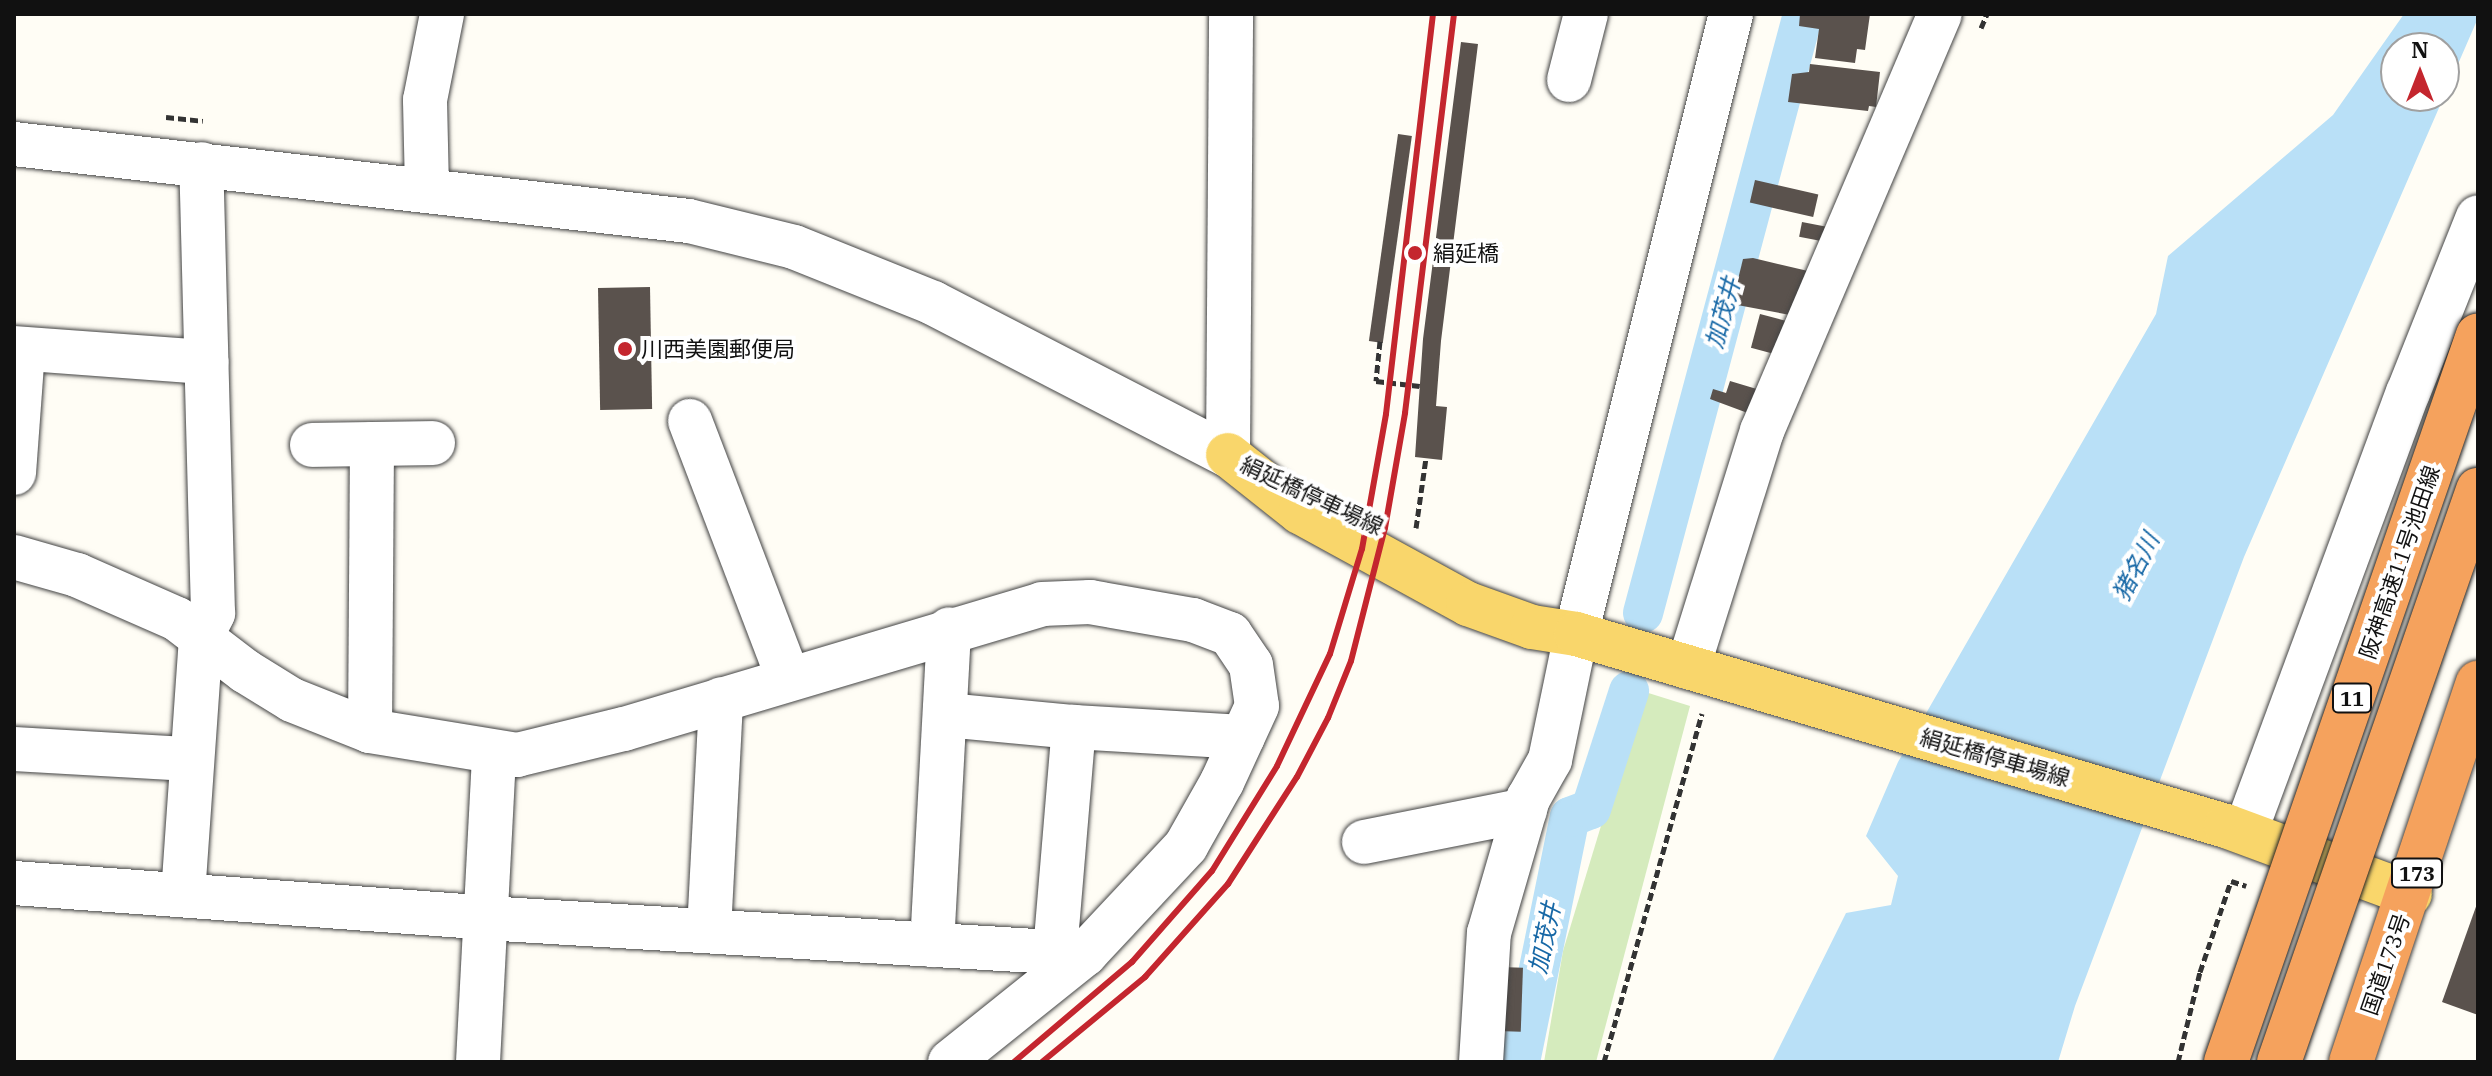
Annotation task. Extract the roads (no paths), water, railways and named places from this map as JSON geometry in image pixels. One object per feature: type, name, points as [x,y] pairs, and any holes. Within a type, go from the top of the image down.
[{"type":"highway","name":"阪神高速11号池田線","points":[[2226,1062],[2478,335]]},
{"type":"highway","name":"11","points":[[2279,1062],[2478,490]]},
{"type":"highway","name":"国道173号","points":[[2351,1062],[2410,894],[2478,683]]},
{"type":"main road","name":"絹延橋停車場線","points":[[1228,455],[1305,487],[1474,582],[1576,634]]},
{"type":"main road","name":"絹延橋停車場線","points":[[1228,455],[1300,512],[1468,604],[1532,627],[1576,634],[1635,651],[1697,684],[1747,684],[2240,818],[2410,894]]},
{"type":"street","points":[[427,189],[425,100],[442,14]]},
{"type":"street","points":[[14,144],[689,221],[794,247],[933,303],[1228,455],[1231,14]]},
{"type":"street","points":[[1569,80],[1586,14]]},
{"type":"street","points":[[1481,1062],[1489,933],[1525,810],[1550,760],[1576,634],[1731,14]]},
{"type":"street","points":[[1697,684],[1762,431],[1940,14]]},
{"type":"street","points":[[183,895],[190,759],[201,637],[213,613],[201,164]]},
{"type":"street","points":[[2240,818],[2478,217]]},
{"type":"street","points":[[14,473],[19,348],[206,362]]},
{"type":"street","points":[[690,421],[788,678]]},
{"type":"street","points":[[312,445],[433,443]]},
{"type":"street","points":[[370,731],[372,444]]},
{"type":"street","points":[[14,557],[77,575],[177,619],[292,700],[370,731],[517,755],[624,729],[949,629],[1054,603],[1090,602],[1193,620],[1230,634],[1251,665],[1257,706],[1222,782],[1186,846],[950,1062]]},
{"type":"street","points":[[932,945],[949,629]]},
{"type":"street","points":[[709,931],[721,699]]},
{"type":"street","points":[[946,715],[1074,727],[1243,737]]},
{"type":"street","points":[[1070,953],[1074,727]]},
{"type":"street","points":[[14,749],[190,759]]},
{"type":"street","points":[[478,1062],[494,752]]},
{"type":"street","points":[[1364,842],[1525,810]]},
{"type":"street","points":[[14,883],[485,918],[1070,953]]},
{"type":"water","points":[[2404,14],[2478,14],[2460,59],[2460,32],[2391,32]]},
{"type":"water","name":"猪名川","points":[[2380,48],[2380,112],[2437,112],[2244,557],[2075,1006],[2058,1062],[1772,1062],[1846,913],[1891,905],[1898,876],[1866,836],[1898,762],[2156,314],[2168,256],[2333,115]]},
{"type":"waterway","name":"加茂井","points":[[1643,613],[1803,14]]},
{"type":"waterway","name":"加茂井","points":[[1520,1062],[1570,817],[1591,809],[1629,691]]},
{"type":"railway","points":[[1014,1062],[1132,962],[1212,871],[1277,766],[1330,654],[1362,549],[1386,414],[1433,14]]},
{"type":"railway","points":[[1042,1062],[1145,977],[1228,884],[1297,777],[1328,718],[1351,661],[1385,528],[1405,413],[1454,14]]},
{"type":"place","name":"絹延橋","points":[[1415,253]]},
{"type":"place","name":"川西美園郵便局","points":[[625,349]]}]
